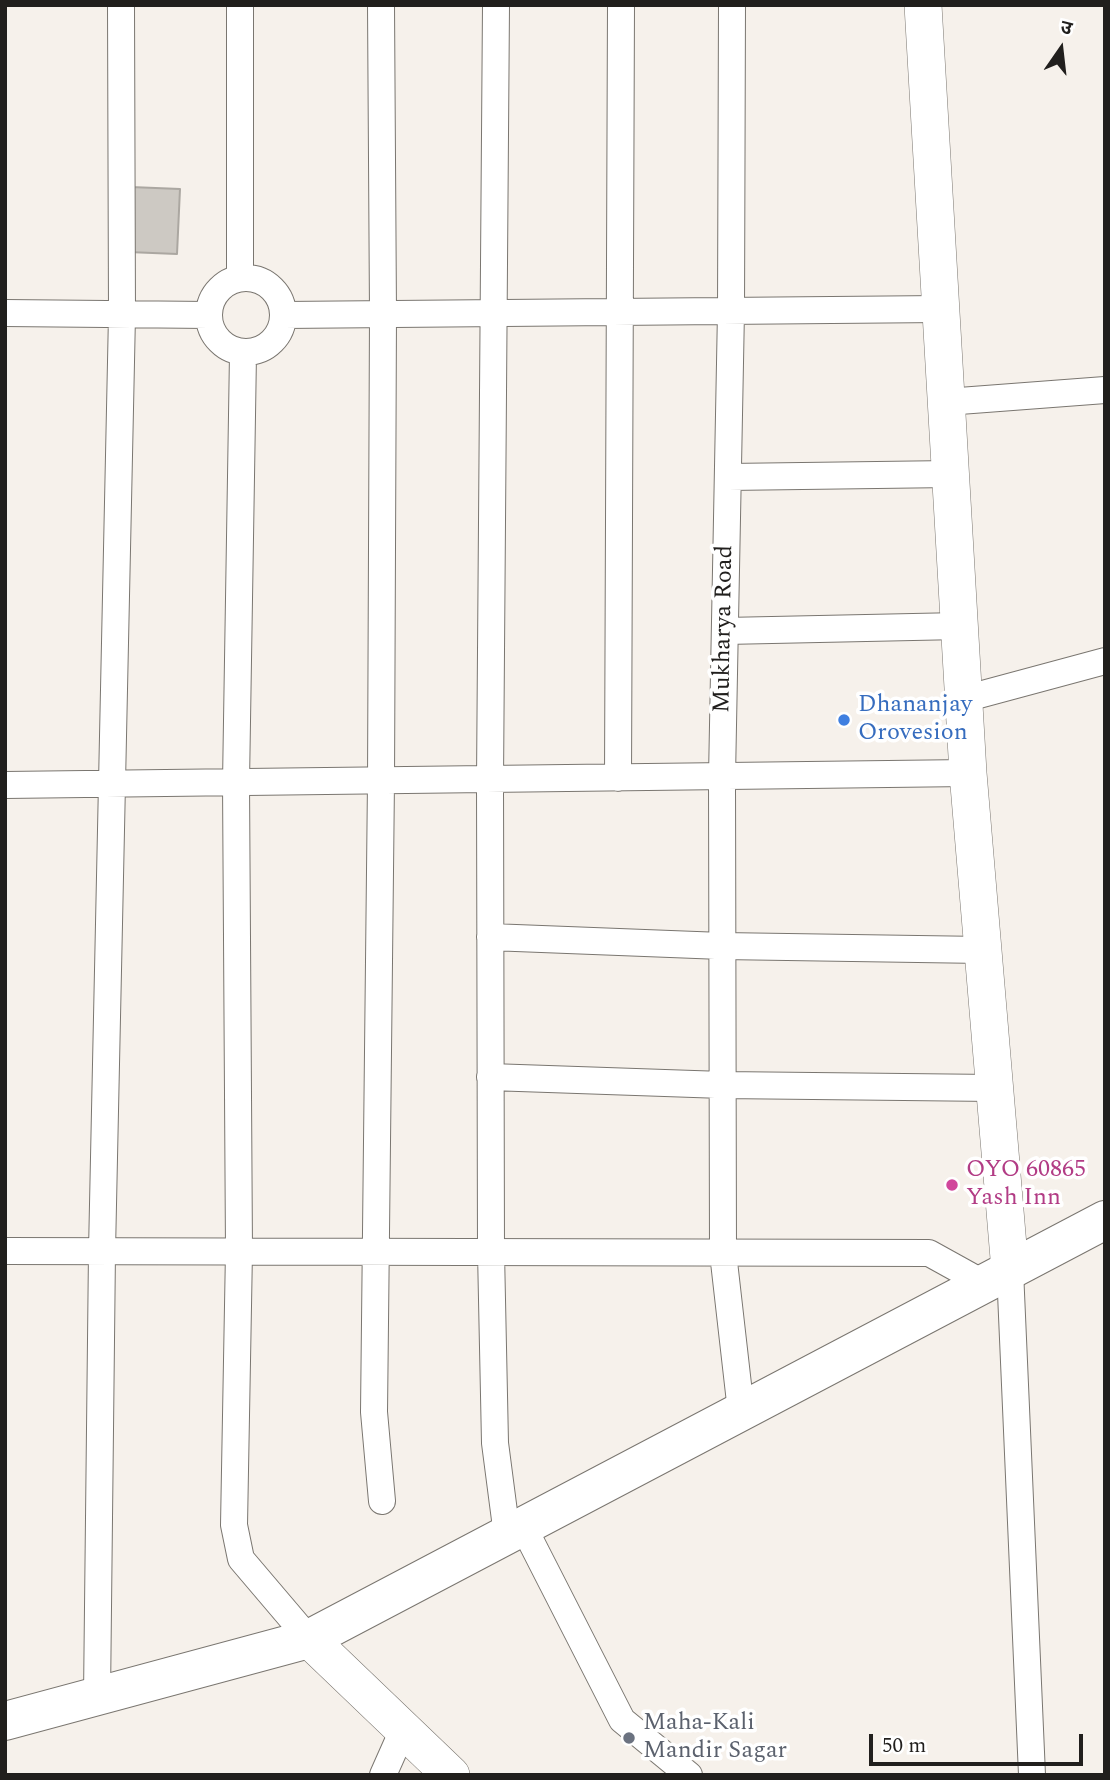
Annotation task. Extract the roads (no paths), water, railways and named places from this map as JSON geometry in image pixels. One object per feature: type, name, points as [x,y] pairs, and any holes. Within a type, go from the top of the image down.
[{"type":"highway","points":[[5,1721],[309,1639],[1105,1220]]},
{"type":"street","points":[[97,1696],[102,1251],[122,315],[121,5]]},
{"type":"street","points":[[240,5],[240,278]]},
{"type":"street","points":[[381,5],[381,781],[374,1428],[382,1500]]},
{"type":"street","points":[[496,5],[490,780],[491,1252],[495,1443],[515,1530],[618,1714],[634,1731],[688,1775]]},
{"type":"street","points":[[618,778],[621,5]]},
{"type":"street","name":"Mukharya Road","points":[[732,5],[732,311],[722,776],[723,1253],[741,1411]]},
{"type":"street","points":[[923,5],[968,774],[994,1088],[997,1277],[1032,1775]]},
{"type":"street","points":[[240,278],[253,278],[275,291],[282,302],[284,315],[282,328],[266,348],[243,354],[218,340],[211,328],[209,315],[211,303],[218,291],[240,278]]},
{"type":"street","points":[[284,315],[941,309]]},
{"type":"street","points":[[5,313],[209,315]]},
{"type":"street","points":[[243,354],[236,782],[239,1251],[234,1525],[241,1559],[309,1639],[451,1775]]},
{"type":"street","points":[[947,402],[1105,390]]},
{"type":"street","points":[[728,477],[951,474]]},
{"type":"street","points":[[725,631],[960,626]]},
{"type":"street","points":[[964,699],[1105,661]]},
{"type":"street","points":[[5,785],[968,774]]},
{"type":"street","points":[[490,937],[722,946],[983,950]]},
{"type":"street","points":[[490,1077],[723,1085],[994,1088]]},
{"type":"street","points":[[5,1251],[929,1253],[997,1277]]},
{"type":"street","points":[[383,1775],[403,1730]]},
{"type":"place","name":"Dhananjay Orovesion","points":[[844,720]]},
{"type":"place","name":"OYO 60865 Yash Inn","points":[[952,1185]]},
{"type":"place","name":"Maha-Kali Mandir Sagar","points":[[629,1738]]}]
